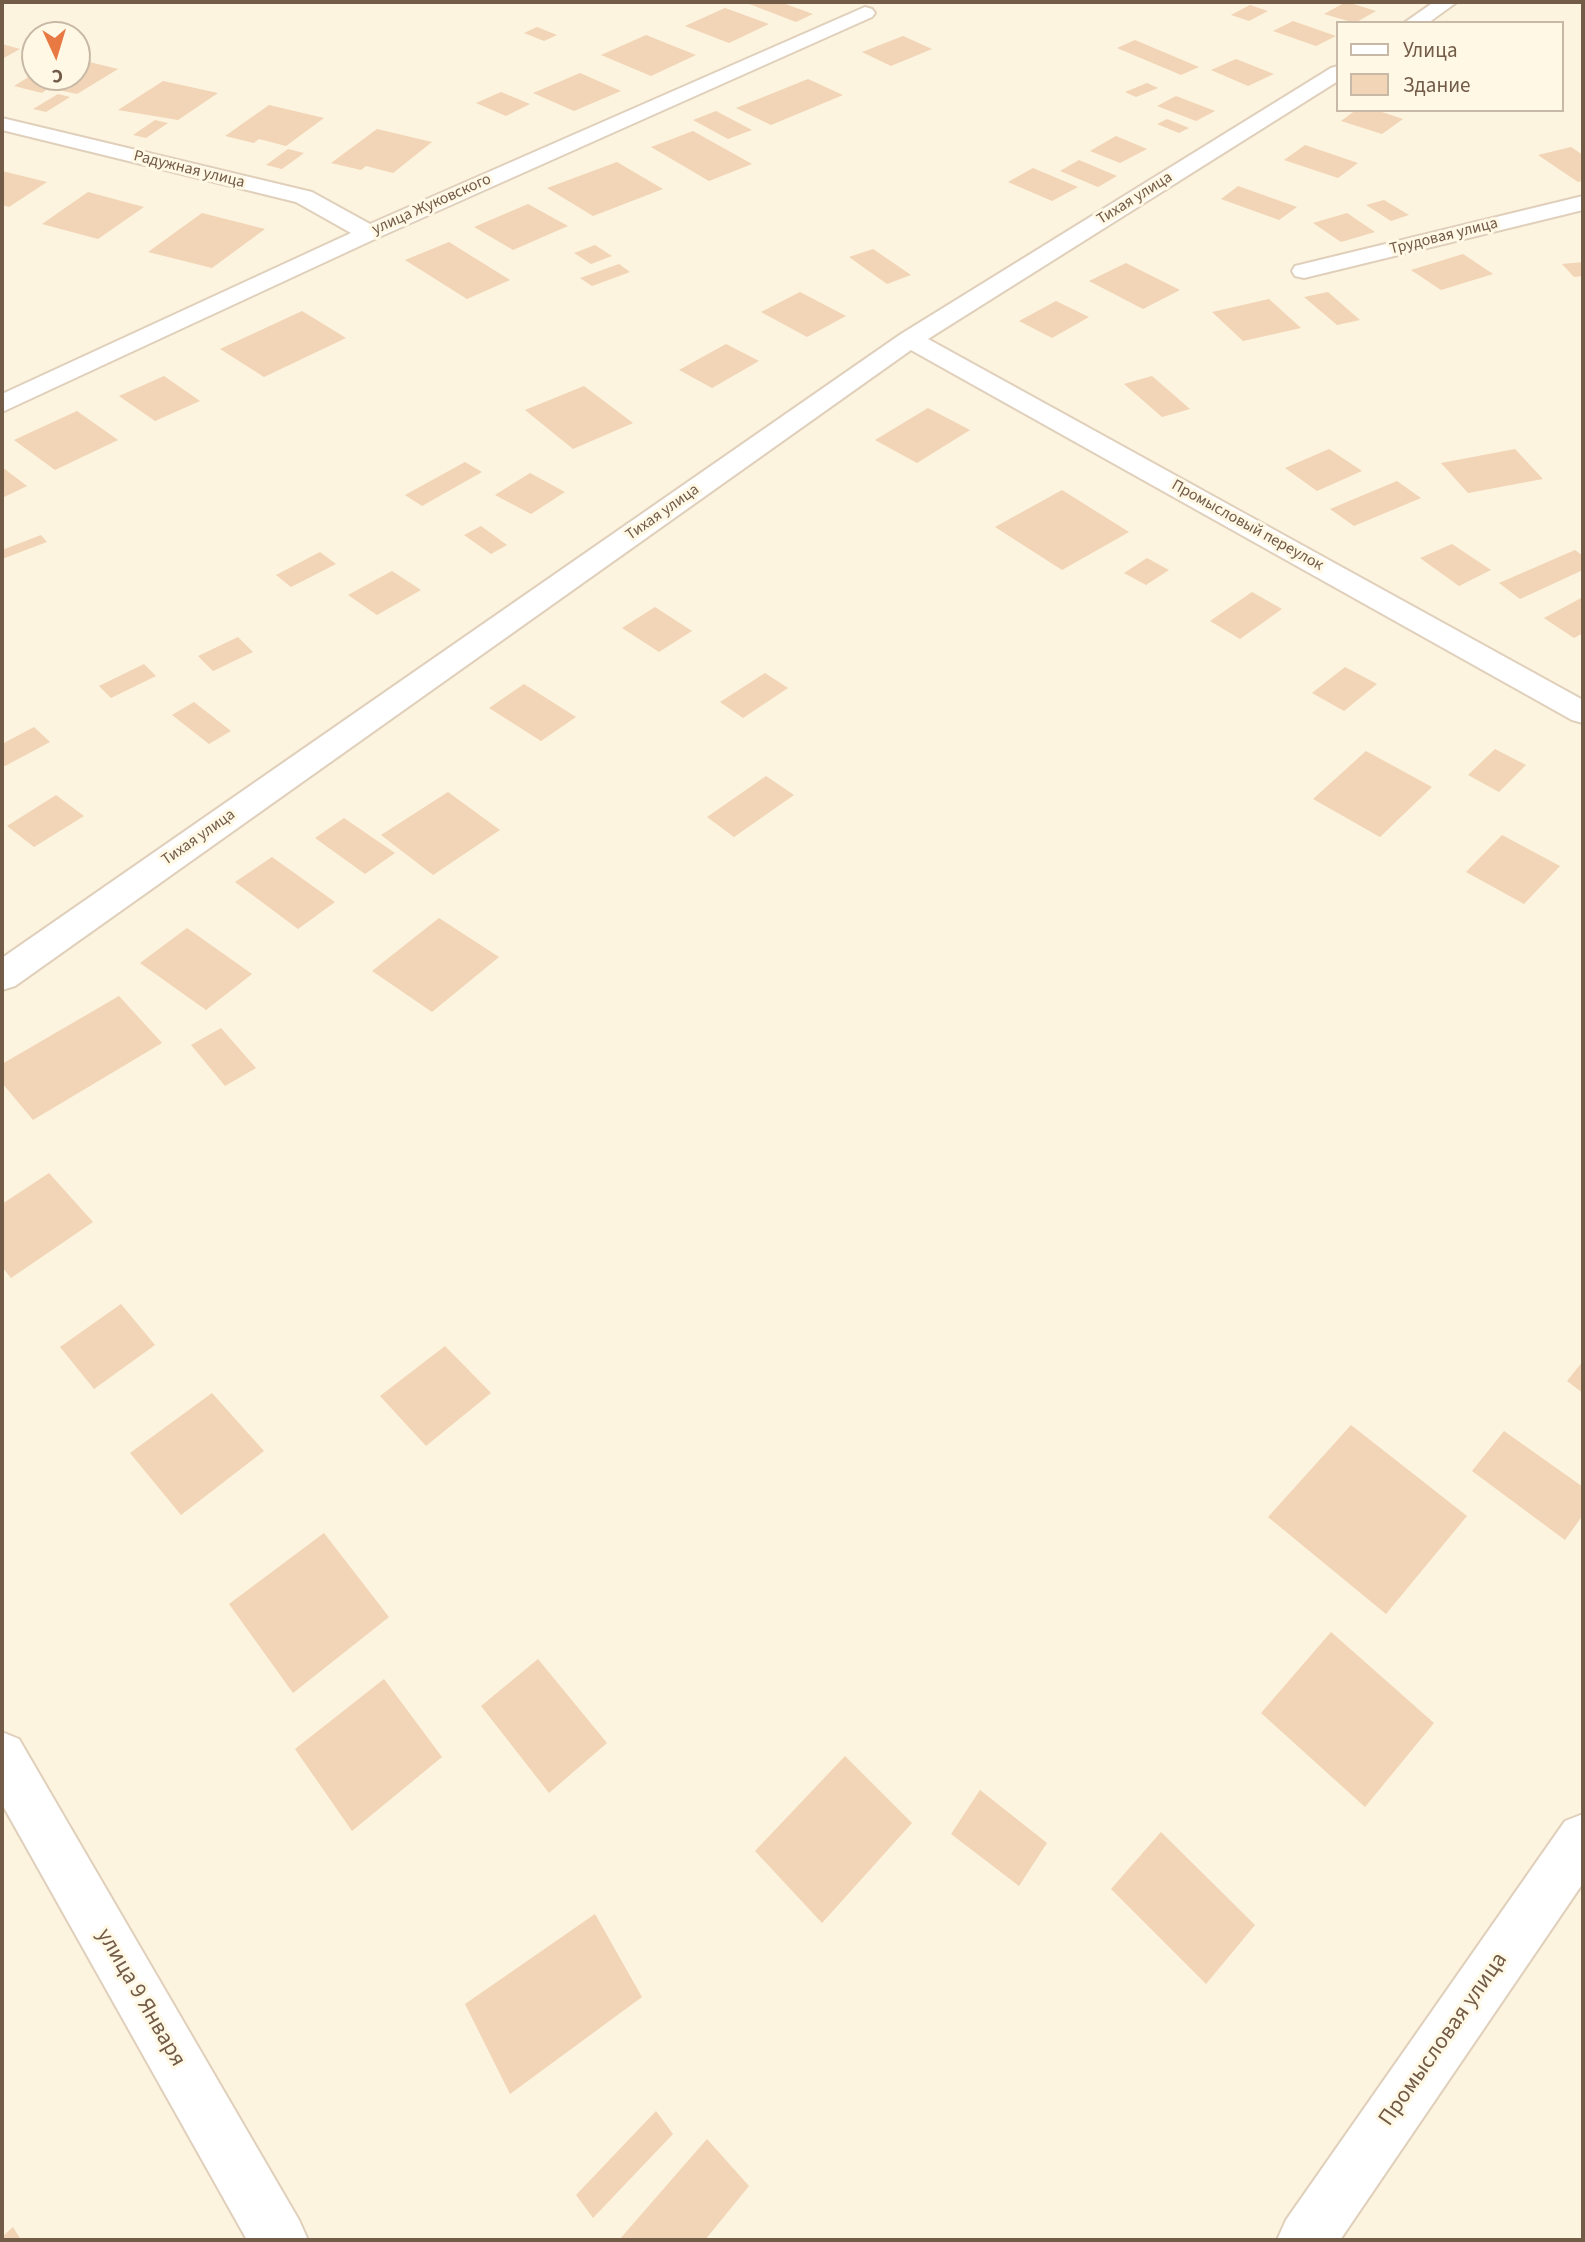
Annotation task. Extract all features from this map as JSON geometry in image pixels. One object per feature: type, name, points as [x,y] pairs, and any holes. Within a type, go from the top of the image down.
[{"type":"street","points":[[1418,21],[1447,2]]},
{"type":"street","name":"улица Жуковского","points":[[2,404],[369,233],[864,13]]},
{"type":"street","name":"Тихая улица","points":[[2,976],[910,339],[1336,73]]},
{"type":"street","name":"Радужная улица","points":[[2,124],[304,197],[369,233]]},
{"type":"street","name":"Трудовая улица","points":[[1304,271],[1583,203]]},
{"type":"street","name":"Промысловый переулок","points":[[910,339],[1583,713]]},
{"type":"street","name":"улица 9 Января","points":[[2,1756],[279,2240]]},
{"type":"street","name":"Промысловая улица","points":[[1306,2240],[1583,1839]]},
{"type":"building","points":[[744,2],[780,2],[813,14],[796,22]]},
{"type":"building","points":[[1346,2],[1376,11],[1358,21],[1324,14]]},
{"type":"building","points":[[1250,5],[1268,11],[1249,21],[1231,15]]},
{"type":"building","points":[[725,8],[769,24],[729,43],[685,26]]},
{"type":"building","points":[[1293,21],[1336,36],[1316,46],[1273,31]]},
{"type":"building","points":[[537,27],[557,35],[544,41],[524,33]]},
{"type":"building","points":[[646,35],[696,55],[651,76],[601,55]]},
{"type":"building","points":[[903,36],[932,49],[891,66],[862,52]]},
{"type":"building","points":[[1135,40],[1199,67],[1181,75],[1117,48]]},
{"type":"building","points":[[2,44],[20,49],[2,59]]},
{"type":"building","points":[[1236,59],[1274,74],[1248,86],[1211,70]]},
{"type":"building","points":[[91,62],[118,69],[91,85]]},
{"type":"building","points":[[580,73],[621,91],[574,111],[533,93]]},
{"type":"building","points":[[808,79],[843,95],[771,125],[736,108]]},
{"type":"building","points":[[163,81],[218,93],[178,120],[118,110]]},
{"type":"building","points":[[1147,83],[1158,88],[1136,97],[1125,92]]},
{"type":"building","points":[[501,92],[530,104],[506,116],[476,103]]},
{"type":"building","points":[[58,94],[70,97],[46,112],[33,109]]},
{"type":"building","points":[[1176,96],[1215,111],[1196,121],[1157,106]]},
{"type":"building","points":[[269,105],[324,118],[286,146],[259,139],[254,143],[225,136]]},
{"type":"building","points":[[716,111],[752,130],[728,139],[693,120]]},
{"type":"building","points":[[1353,112],[1382,112],[1403,119],[1382,134],[1341,121]]},
{"type":"building","points":[[1167,119],[1189,128],[1179,133],[1157,124]]},
{"type":"building","points":[[155,120],[168,123],[146,138],[133,135]]},
{"type":"building","points":[[377,129],[432,142],[393,173],[366,166],[361,170],[331,163]]},
{"type":"building","points":[[693,131],[752,164],[709,181],[651,147]]},
{"type":"building","points":[[1116,136],[1147,149],[1120,163],[1090,151]]},
{"type":"building","points":[[1305,145],[1358,163],[1338,178],[1284,160]]},
{"type":"building","points":[[1571,147],[1583,155],[1583,181],[1578,182],[1538,155]]},
{"type":"building","points":[[288,149],[304,153],[282,169],[266,165]]},
{"type":"building","points":[[1079,160],[1117,176],[1098,187],[1060,171]]},
{"type":"building","points":[[617,162],[663,189],[593,216],[547,188]]},
{"type":"building","points":[[1033,168],[1078,187],[1052,201],[1008,182]]},
{"type":"building","points":[[2,171],[47,182],[9,207],[2,205]]},
{"type":"building","points":[[1238,186],[1297,207],[1279,220],[1221,199]]},
{"type":"building","points":[[88,192],[144,207],[98,239],[42,224]]},
{"type":"building","points":[[1384,200],[1409,215],[1391,221],[1366,205]]},
{"type":"building","points":[[528,204],[568,226],[513,250],[474,227]]},
{"type":"building","points":[[202,213],[265,229],[212,268],[148,252]]},
{"type":"building","points":[[1347,213],[1375,232],[1341,242],[1313,223]]},
{"type":"building","points":[[449,242],[510,280],[467,299],[405,260]]},
{"type":"building","points":[[595,245],[612,256],[591,264],[574,253]]},
{"type":"building","points":[[873,249],[911,275],[887,284],[849,257]]},
{"type":"building","points":[[1463,254],[1493,274],[1441,290],[1411,270]]},
{"type":"building","points":[[1583,262],[1583,276],[1574,277],[1562,264]]},
{"type":"building","points":[[1126,263],[1180,290],[1143,309],[1089,281]]},
{"type":"building","points":[[619,264],[630,272],[592,286],[580,278]]},
{"type":"building","points":[[800,292],[846,316],[807,337],[761,312]]},
{"type":"building","points":[[1328,292],[1360,320],[1337,325],[1304,297]]},
{"type":"building","points":[[1269,299],[1301,328],[1243,341],[1212,312]]},
{"type":"building","points":[[1056,301],[1089,317],[1052,338],[1019,321]]},
{"type":"building","points":[[302,311],[346,338],[264,377],[220,349]]},
{"type":"building","points":[[726,344],[759,361],[712,388],[679,370]]},
{"type":"building","points":[[164,376],[200,401],[155,421],[119,396]]},
{"type":"building","points":[[1152,376],[1190,409],[1162,417],[1124,384]]},
{"type":"building","points":[[584,386],[633,423],[573,449],[525,410]]},
{"type":"building","points":[[928,408],[970,430],[917,463],[875,440]]},
{"type":"building","points":[[77,411],[118,440],[55,470],[14,440]]},
{"type":"building","points":[[1329,449],[1362,471],[1317,491],[1285,468]]},
{"type":"building","points":[[1515,449],[1543,479],[1468,493],[1441,463]]},
{"type":"building","points":[[465,462],[482,472],[422,506],[405,495]]},
{"type":"building","points":[[2,467],[27,486],[2,498]]},
{"type":"building","points":[[530,473],[565,492],[531,514],[495,495]]},
{"type":"building","points":[[1397,481],[1421,498],[1354,526],[1330,509]]},
{"type":"building","points":[[1062,490],[1129,532],[1062,570],[995,527]]},
{"type":"building","points":[[481,526],[507,545],[491,554],[464,535]]},
{"type":"building","points":[[41,535],[47,542],[2,559],[2,550]]},
{"type":"building","points":[[1452,544],[1491,570],[1459,586],[1420,558]]},
{"type":"building","points":[[1575,550],[1583,556],[1583,570],[1520,599],[1499,583]]},
{"type":"building","points":[[320,552],[336,564],[291,587],[276,575]]},
{"type":"building","points":[[1147,558],[1169,570],[1146,585],[1124,573]]},
{"type":"building","points":[[392,571],[421,590],[377,615],[348,595]]},
{"type":"building","points":[[1252,592],[1282,609],[1240,639],[1210,621]]},
{"type":"building","points":[[1583,597],[1583,633],[1574,638],[1544,618]]},
{"type":"building","points":[[655,607],[692,631],[659,652],[622,628]]},
{"type":"building","points":[[238,637],[253,652],[213,671],[198,656]]},
{"type":"building","points":[[144,664],[156,676],[111,698],[99,686]]},
{"type":"building","points":[[1345,667],[1377,684],[1344,711],[1312,693]]},
{"type":"building","points":[[765,673],[788,688],[743,718],[720,702]]},
{"type":"building","points":[[524,684],[576,717],[541,741],[489,708]]},
{"type":"building","points":[[194,702],[231,731],[209,744],[172,715]]},
{"type":"building","points":[[34,727],[50,742],[5,766],[2,763],[2,744]]},
{"type":"building","points":[[1495,749],[1526,765],[1499,792],[1468,775]]},
{"type":"building","points":[[1366,751],[1432,787],[1380,837],[1313,799]]},
{"type":"building","points":[[766,776],[794,795],[734,837],[707,817]]},
{"type":"building","points":[[448,792],[500,830],[433,875],[381,835]]},
{"type":"building","points":[[56,795],[84,816],[34,847],[7,826]]},
{"type":"building","points":[[344,818],[395,853],[365,874],[315,838]]},
{"type":"building","points":[[1502,835],[1560,866],[1524,904],[1466,872]]},
{"type":"building","points":[[272,857],[335,902],[298,929],[235,882]]},
{"type":"building","points":[[439,918],[499,957],[432,1012],[372,971]]},
{"type":"building","points":[[187,928],[252,974],[206,1010],[140,963]]},
{"type":"building","points":[[119,996],[162,1043],[33,1120],[2,1083],[2,1064]]},
{"type":"building","points":[[221,1028],[256,1068],[225,1086],[191,1045]]},
{"type":"building","points":[[49,1173],[93,1222],[11,1278],[2,1267],[2,1204]]},
{"type":"building","points":[[121,1304],[155,1345],[94,1389],[60,1347]]},
{"type":"building","points":[[445,1346],[491,1393],[426,1446],[380,1396]]},
{"type":"building","points":[[1583,1361],[1583,1393],[1567,1381]]},
{"type":"building","points":[[212,1393],[264,1451],[181,1515],[130,1453]]},
{"type":"building","points":[[1351,1425],[1467,1516],[1386,1614],[1268,1517]]},
{"type":"building","points":[[1504,1431],[1583,1487],[1583,1515],[1565,1540],[1472,1471]]},
{"type":"building","points":[[324,1533],[389,1617],[293,1693],[229,1604]]},
{"type":"building","points":[[1331,1632],[1434,1723],[1365,1807],[1261,1713]]},
{"type":"building","points":[[538,1659],[607,1743],[549,1793],[481,1706]]},
{"type":"building","points":[[384,1679],[442,1757],[352,1831],[295,1749]]},
{"type":"building","points":[[845,1756],[912,1823],[822,1923],[755,1851]]},
{"type":"building","points":[[980,1790],[1047,1843],[1019,1886],[951,1834]]},
{"type":"building","points":[[1161,1832],[1255,1925],[1206,1984],[1111,1889]]},
{"type":"building","points":[[595,1914],[642,1997],[510,2094],[465,2004]]},
{"type":"building","points":[[656,2111],[673,2134],[593,2218],[576,2195]]},
{"type":"building","points":[[707,2139],[749,2186],[705,2240],[619,2240]]},
{"type":"building","points":[[13,2227],[21,2240],[2,2240],[2,2237]]}]
